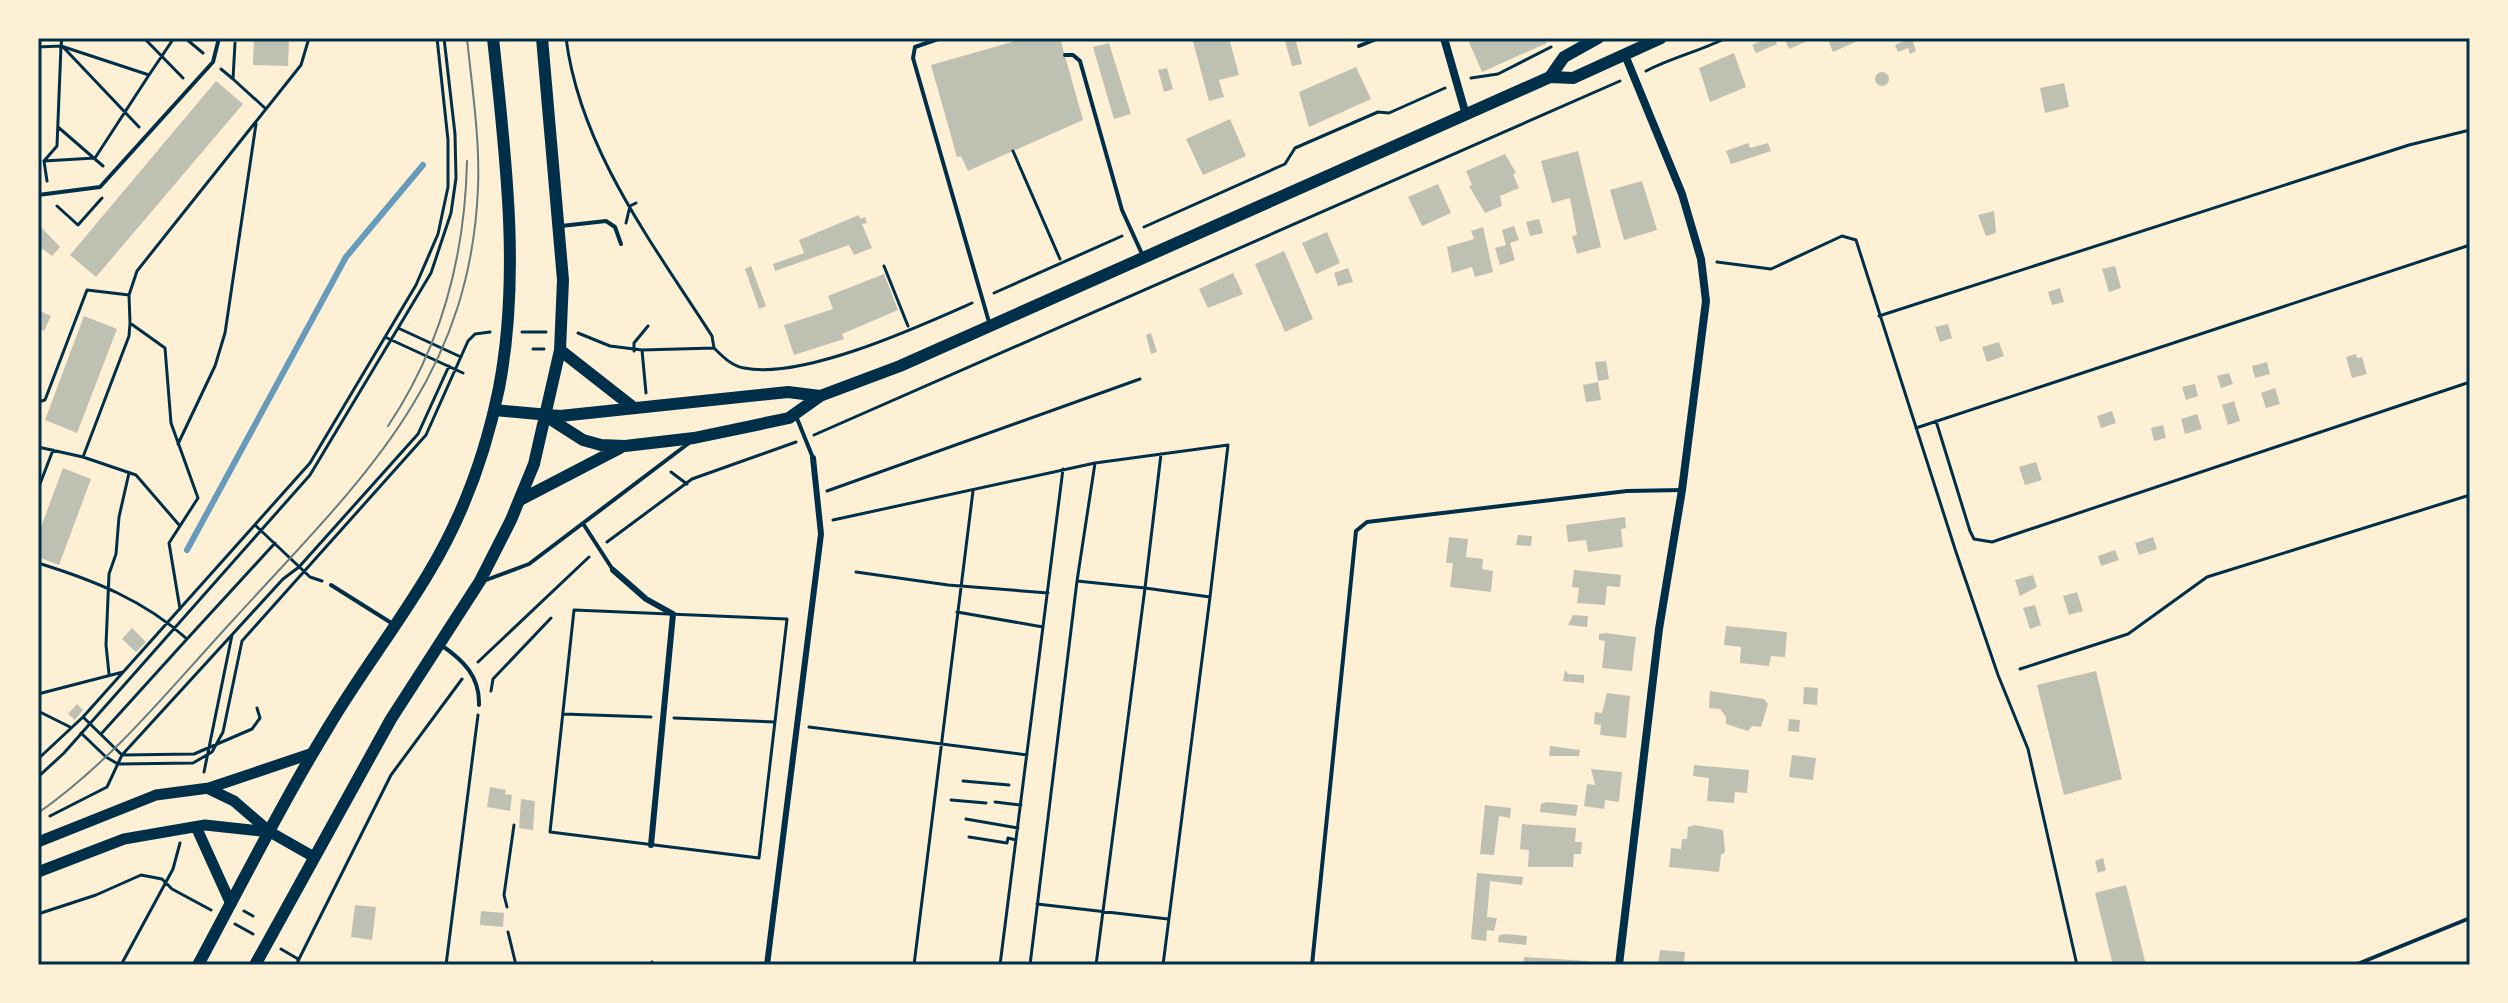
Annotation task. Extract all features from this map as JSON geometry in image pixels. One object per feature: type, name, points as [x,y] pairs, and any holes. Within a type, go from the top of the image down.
[{"type":"main road","points":[[198,965],[313,753],[445,543],[476,468],[494,410],[505,341],[508,251],[506,167],[493,38]]},
{"type":"main road","points":[[255,965],[384,731],[480,581],[520,500],[547,417],[560,350],[561,226],[542,38]]},
{"type":"main road","points":[[1550,77],[1564,57],[1598,38]]},
{"type":"main road","points":[[547,417],[583,440],[625,446],[761,426],[796,415],[820,396],[990,326],[1550,77],[1573,78],[1661,38]]},
{"type":"main road","points":[[560,350],[634,408]]},
{"type":"main road","points":[[494,410],[547,417],[788,392],[820,396]]},
{"type":"main road","points":[[520,500],[582,465],[625,446]]},
{"type":"main road","points":[[38,842],[156,795],[209,788],[313,753]]},
{"type":"main road","points":[[209,788],[234,801],[270,832],[314,857]]},
{"type":"main road","points":[[38,872],[124,839],[197,829],[205,825],[270,832]]},
{"type":"main road","points":[[197,829],[231,904]]},
{"type":"street","points":[[1444,38],[1466,115]]},
{"type":"street","points":[[1619,965],[1659,629],[1705,320],[1701,259],[1664,146],[1625,55]]},
{"type":"street","points":[[767,965],[821,523],[813,458]]},
{"type":"street","points":[[613,570],[646,599],[673,614],[651,845]]},
{"type":"lane","points":[[38,195],[94,189],[213,62],[219,38]]},
{"type":"lane","points":[[941,38],[915,47],[913,58],[990,326]]},
{"type":"lane","points":[[1359,46],[1379,38]]},
{"type":"lane","points":[[1065,55],[1073,55],[1080,61],[1122,210],[1144,258]]},
{"type":"lane","points":[[561,226],[606,221],[615,227],[621,244]]},
{"type":"lane","points":[[796,415],[813,458]]},
{"type":"lane","points":[[480,581],[521,568],[584,524],[694,438]]},
{"type":"lane","points":[[1312,965],[1356,531],[1367,522],[1627,491],[1682,490]]},
{"type":"lane","points":[[584,524],[613,570]]},
{"type":"lane","points":[[331,585],[395,625]]},
{"type":"lane","points":[[439,644],[460,658],[470,671],[478,685],[479,705]]},
{"type":"lane","points":[[2355,965],[2470,918]]},
{"type":"path","points":[[62,38],[57,146],[44,161],[95,158]]},
{"type":"path","points":[[144,38],[191,87]]},
{"type":"path","points":[[95,158],[174,38]]},
{"type":"path","points":[[83,457],[129,336],[129,295],[137,271],[301,65],[309,38]]},
{"type":"path","points":[[39,758],[83,717],[310,463],[428,261],[446,202],[448,140],[437,38]]},
{"type":"path","points":[[38,777],[90,723],[318,463],[431,273],[454,195],[455,134],[444,38]]},
{"type":"path","points":[[566,38],[568,56],[610,173],[712,336],[714,348]]},
{"type":"path","points":[[1645,71],[1680,53],[1691,55],[1726,38]]},
{"type":"path","points":[[235,43],[233,79],[266,109]]},
{"type":"path","points":[[1471,77],[1498,74],[1555,44]]},
{"type":"path","points":[[61,46],[147,135]]},
{"type":"path","points":[[38,47],[61,46],[149,75]]},
{"type":"path","points":[[296,965],[391,775],[470,671],[599,548],[692,479],[804,439],[1623,80]]},
{"type":"path","points":[[577,333],[610,346],[634,351],[714,348],[739,367],[784,367],[880,341],[1285,164],[1295,148],[1378,112],[1389,113],[1448,87]]},
{"type":"path","points":[[178,444],[215,366],[225,333],[256,122]]},
{"type":"path","points":[[58,127],[111,174]]},
{"type":"path","points":[[1879,316],[2409,145],[2470,130]]},
{"type":"path","points":[[1013,151],[1060,259]]},
{"type":"path","points":[[51,201],[78,225],[107,192]]},
{"type":"path","points":[[630,206],[636,203]]},
{"type":"path","points":[[619,236],[626,227],[630,206]]},
{"type":"path","points":[[1701,259],[1771,269],[1842,236],[1851,236],[1858,245],[1998,675],[2028,749],[2077,965]]},
{"type":"path","points":[[1916,428],[2470,245]]},
{"type":"path","points":[[884,266],[908,326]]},
{"type":"path","points":[[38,402],[45,400],[87,290],[129,295]]},
{"type":"path","points":[[130,323],[165,348],[171,423],[198,498],[169,543],[180,610]]},
{"type":"path","points":[[634,351],[634,343],[648,326]]},
{"type":"path","points":[[398,328],[461,357]]},
{"type":"path","points":[[81,733],[118,764],[185,764],[206,757],[220,741],[239,646],[426,435],[471,336],[485,332]]},
{"type":"path","points":[[533,332],[546,332]]},
{"type":"path","points":[[385,337],[463,373]]},
{"type":"path","points":[[533,349],[544,349]]},
{"type":"path","points":[[642,350],[645,386]]},
{"type":"path","points":[[50,816],[107,787],[122,755],[283,579],[299,567],[418,434],[449,366]]},
{"type":"path","points":[[818,494],[1140,379]]},
{"type":"path","points":[[1936,421],[1970,531],[1974,539],[1992,542],[2470,382]]},
{"type":"path","points":[[821,523],[1063,469],[1228,445],[1163,965]]},
{"type":"path","points":[[38,447],[83,457],[136,475],[180,526]]},
{"type":"path","points":[[38,489],[53,450]]},
{"type":"path","points":[[1096,965],[1161,454]]},
{"type":"path","points":[[1030,965],[1077,581],[1095,463]]},
{"type":"path","points":[[1000,965],[1063,469]]},
{"type":"path","points":[[667,470],[687,484]]},
{"type":"path","points":[[109,674],[108,587],[129,473]]},
{"type":"path","points":[[914,965],[973,491]]},
{"type":"path","points":[[2020,669],[2142,627],[2192,585],[2207,577],[2470,495]]},
{"type":"path","points":[[255,525],[304,571],[331,585]]},
{"type":"path","points":[[101,734],[275,543]]},
{"type":"path","points":[[38,563],[108,587],[168,622],[187,639]]},
{"type":"path","points":[[856,572],[960,586],[1048,593]]},
{"type":"path","points":[[1077,581],[1210,597]]},
{"type":"path","points":[[957,612],[1043,627]]},
{"type":"path","points":[[490,701],[493,679],[551,618]]},
{"type":"path","points":[[203,774],[215,730],[232,635]]},
{"type":"path","points":[[38,694],[123,672]]},
{"type":"path","points":[[83,717],[122,755],[186,755],[252,729],[260,718],[257,708]]},
{"type":"path","points":[[38,711],[72,728]]},
{"type":"path","points":[[446,965],[479,711],[489,712]]},
{"type":"path","points":[[797,726],[1027,755]]},
{"type":"path","points":[[38,751],[39,758]]},
{"type":"path","points":[[963,781],[1009,785]]},
{"type":"path","points":[[951,800],[986,803]]},
{"type":"path","points":[[995,802],[1021,805]]},
{"type":"path","points":[[966,819],[1018,828]]},
{"type":"path","points":[[507,907],[504,895],[514,825]]},
{"type":"path","points":[[969,837],[1007,843],[1008,838],[1016,840]]},
{"type":"path","points":[[121,965],[179,853]]},
{"type":"path","points":[[38,914],[96,895],[134,876],[146,875],[166,881],[172,889],[210,910]]},
{"type":"path","points":[[1037,904],[1168,919]]},
{"type":"path","points":[[244,911],[253,916]]},
{"type":"path","points":[[237,925],[246,930]]},
{"type":"path","points":[[508,932],[516,965]]},
{"type":"building","points":[[254,38],[289,38],[288,66],[253,65]]},
{"type":"building","points":[[1026,38],[1060,38],[1083,120],[968,171],[961,156],[957,157],[931,65]]},
{"type":"building","points":[[1192,38],[1229,38],[1239,75],[1219,80],[1224,97],[1209,101]]},
{"type":"building","points":[[1284,38],[1295,38],[1302,64],[1292,66]]},
{"type":"building","points":[[1478,38],[1545,38],[1547,43],[1482,72],[1469,42]]},
{"type":"building","points":[[1774,38],[1777,44],[1756,53],[1752,45]]},
{"type":"building","points":[[1784,38],[1814,38],[1789,49]]},
{"type":"building","points":[[1827,38],[1864,38],[1833,52]]},
{"type":"building","points":[[1912,38],[1916,51],[1910,54],[1908,48],[1898,52],[1895,45]]},
{"type":"building","points":[[1109,43],[1131,114],[1114,119],[1093,47]]},
{"type":"building","points":[[1734,53],[1746,87],[1710,102],[1699,68]]},
{"type":"building","points":[[1356,67],[1371,99],[1309,127],[1299,92]]},
{"type":"building","points":[[1167,68],[1173,89],[1164,92],[1158,70]]},
{"type":"building","points":[[1882,72],[1889,79],[1882,86],[1875,79]]},
{"type":"building","points":[[216,81],[243,104],[96,277],[70,255]]},
{"type":"building","points":[[2064,83],[2069,107],[2045,113],[2040,88]]},
{"type":"building","points":[[1230,119],[1246,156],[1203,175],[1186,139]]},
{"type":"building","points":[[1748,143],[1750,148],[1768,143],[1771,151],[1731,164],[1726,151]]},
{"type":"building","points":[[1578,151],[1601,247],[1577,254],[1572,236],[1577,235],[1570,198],[1552,203],[1541,161]]},
{"type":"building","points":[[1505,154],[1516,173],[1513,174],[1519,188],[1500,196],[1502,206],[1485,213],[1469,186],[1472,185],[1466,171]]},
{"type":"building","points":[[1642,181],[1657,230],[1624,240],[1610,190]]},
{"type":"building","points":[[1438,184],[1451,213],[1422,226],[1408,197]]},
{"type":"building","points":[[1994,211],[1996,233],[1986,236],[1978,215]]},
{"type":"building","points":[[859,215],[860,219],[865,217],[867,223],[862,224],[872,248],[854,255],[849,245],[775,271],[773,264],[804,253],[799,240]]},
{"type":"building","points":[[1539,219],[1543,233],[1530,236],[1526,222]]},
{"type":"building","points":[[38,224],[60,247],[52,256],[43,249],[38,252]]},
{"type":"building","points":[[1514,226],[1519,240],[1510,243],[1515,260],[1500,265],[1495,248],[1506,245],[1502,230]]},
{"type":"building","points":[[1483,227],[1493,272],[1475,277],[1472,267],[1452,273],[1447,247],[1474,239],[1471,231]]},
{"type":"building","points":[[1327,232],[1340,263],[1316,274],[1302,243]]},
{"type":"building","points":[[1284,251],[1313,319],[1285,332],[1255,264]]},
{"type":"building","points":[[751,266],[766,306],[759,309],[745,269]]},
{"type":"building","points":[[2115,266],[2121,288],[2109,292],[2102,269]]},
{"type":"building","points":[[1348,268],[1353,282],[1338,286],[1334,273]]},
{"type":"building","points":[[1233,273],[1243,294],[1208,308],[1199,289]]},
{"type":"building","points":[[884,274],[898,310],[842,334],[844,339],[794,355],[784,325],[833,309],[828,296]]},
{"type":"building","points":[[2060,288],[2064,302],[2052,305],[2048,292]]},
{"type":"building","points":[[38,310],[51,316],[44,331],[38,328]]},
{"type":"building","points":[[84,316],[117,329],[77,433],[45,420]]},
{"type":"building","points":[[1948,324],[1952,338],[1940,342],[1935,327]]},
{"type":"building","points":[[1151,333],[1157,352],[1151,354],[1146,335]]},
{"type":"building","points":[[1999,342],[2004,356],[1987,362],[1982,347]]},
{"type":"building","points":[[2356,354],[2357,358],[2362,357],[2367,374],[2352,378],[2346,357]]},
{"type":"building","points":[[1606,361],[1609,379],[1598,381],[1595,362]]},
{"type":"building","points":[[2267,362],[2270,374],[2255,378],[2252,366]]},
{"type":"building","points":[[2229,373],[2233,384],[2221,388],[2217,376]]},
{"type":"building","points":[[1598,382],[1601,400],[1586,402],[1583,385]]},
{"type":"building","points":[[2195,384],[2198,396],[2186,400],[2182,387]]},
{"type":"building","points":[[2275,388],[2280,404],[2266,408],[2261,393]]},
{"type":"building","points":[[2234,401],[2240,421],[2228,425],[2222,405]]},
{"type":"building","points":[[2112,411],[2116,423],[2101,428],[2097,416]]},
{"type":"building","points":[[2197,414],[2202,429],[2185,434],[2181,419]]},
{"type":"building","points":[[2163,425],[2166,438],[2154,441],[2151,428]]},
{"type":"building","points":[[2036,462],[2042,480],[2025,485],[2019,467]]},
{"type":"building","points":[[63,468],[91,479],[59,565],[38,557],[38,535]]},
{"type":"building","points":[[1625,517],[1626,528],[1621,529],[1623,547],[1588,552],[1586,540],[1568,542],[1566,525]]},
{"type":"building","points":[[1518,535],[1532,536],[1531,546],[1516,545]]},
{"type":"building","points":[[1449,537],[1468,539],[1466,557],[1483,559],[1482,569],[1493,571],[1491,592],[1450,587],[1453,563],[1446,563]]},
{"type":"building","points":[[2153,537],[2157,549],[2139,555],[2135,543]]},
{"type":"building","points":[[2115,550],[2119,560],[2101,566],[2098,556]]},
{"type":"building","points":[[1574,570],[1621,575],[1620,587],[1607,586],[1605,605],[1577,603],[1579,588],[1572,587]]},
{"type":"building","points":[[2033,575],[2037,587],[2020,596],[2015,580]]},
{"type":"building","points":[[2077,592],[2083,611],[2069,615],[2063,596]]},
{"type":"building","points":[[2035,605],[2041,625],[2030,629],[2023,608]]},
{"type":"building","points":[[1573,615],[1588,616],[1587,627],[1568,625]]},
{"type":"building","points":[[1726,626],[1787,632],[1785,657],[1771,656],[1769,666],[1740,663],[1741,647],[1724,645]]},
{"type":"building","points":[[132,628],[146,642],[136,652],[122,639]]},
{"type":"building","points":[[1599,634],[1636,637],[1632,671],[1602,668],[1605,641],[1599,640]]},
{"type":"building","points":[[1565,670],[1568,674],[1584,675],[1584,683],[1563,681]]},
{"type":"building","points":[[2096,671],[2122,779],[2064,795],[2037,685]]},
{"type":"building","points":[[1804,687],[1818,688],[1817,705],[1803,704]]},
{"type":"building","points":[[1710,691],[1764,699],[1768,704],[1761,727],[1752,726],[1748,731],[1726,724],[1726,717],[1720,709],[1709,708]]},
{"type":"building","points":[[1607,693],[1630,696],[1626,738],[1600,735],[1601,725],[1594,724],[1595,712],[1602,713]]},
{"type":"building","points":[[77,704],[83,710],[75,720],[68,714]]},
{"type":"building","points":[[1789,719],[1800,720],[1799,732],[1788,731]]},
{"type":"building","points":[[1550,746],[1580,750],[1579,756],[1549,756]]},
{"type":"building","points":[[1792,755],[1816,758],[1813,780],[1789,777]]},
{"type":"building","points":[[1694,765],[1749,770],[1747,793],[1735,792],[1734,803],[1707,801],[1709,778],[1693,776]]},
{"type":"building","points":[[1591,769],[1622,772],[1619,802],[1605,800],[1604,809],[1584,806],[1587,784],[1595,785]]},
{"type":"building","points":[[490,787],[506,790],[505,794],[512,795],[510,811],[487,807]]},
{"type":"building","points":[[521,799],[535,801],[533,830],[519,828]]},
{"type":"building","points":[[1541,804],[1578,805],[1576,816],[1540,812]]},
{"type":"building","points":[[1485,805],[1511,808],[1510,818],[1499,816],[1494,855],[1480,854]]},
{"type":"building","points":[[1522,824],[1576,828],[1575,842],[1582,842],[1581,854],[1574,854],[1573,867],[1528,867],[1529,850],[1520,849]]},
{"type":"building","points":[[1694,825],[1723,830],[1725,852],[1721,855],[1719,872],[1669,867],[1671,848],[1681,849],[1682,839],[1687,839],[1688,827]]},
{"type":"building","points":[[2103,858],[2106,870],[2098,873],[2095,861]]},
{"type":"building","points":[[1477,873],[1523,877],[1522,885],[1490,881],[1487,917],[1497,918],[1494,931],[1487,930],[1486,941],[1471,939]]},
{"type":"building","points":[[2126,885],[2146,965],[2113,965],[2095,893]]},
{"type":"building","points":[[355,905],[376,907],[372,940],[351,937]]},
{"type":"building","points":[[481,911],[504,913],[503,927],[480,925]]},
{"type":"building","points":[[1499,935],[1527,936],[1526,945],[1498,942]]},
{"type":"building","points":[[1660,950],[1685,952],[1684,965],[1658,965]]},
{"type":"building","points":[[1524,957],[1588,961],[1587,965],[1523,965]]},
{"type":"waterway","points":[[187,550],[346,257],[423,165]]},
{"type":"tram line","points":[[38,813],[117,746],[323,522],[399,426],[430,374],[454,319],[470,257],[478,188],[477,132],[467,38]]},
{"type":"tram line","points":[[388,426],[422,365],[447,300],[461,231],[467,161]]}]
